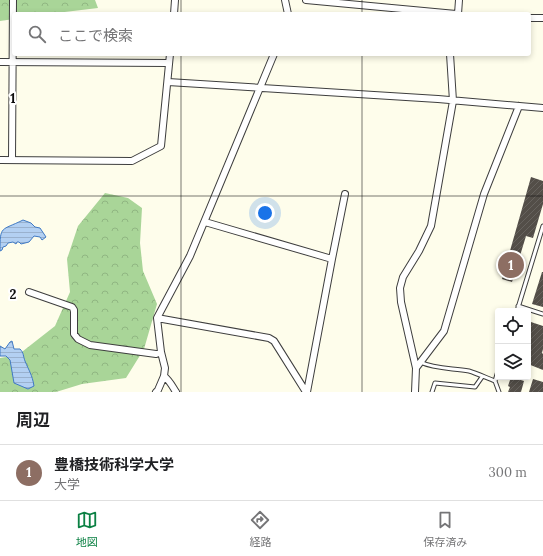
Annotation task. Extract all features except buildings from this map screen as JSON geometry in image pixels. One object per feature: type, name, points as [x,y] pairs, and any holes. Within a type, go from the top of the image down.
[{"type":"street","points":[[13,0],[13,12]]},
{"type":"street","points":[[174,12],[175,0]]},
{"type":"street","points":[[285,0],[288,12]]},
{"type":"street","points":[[306,0],[431,12]]},
{"type":"street","points":[[457,12],[460,0]]},
{"type":"street","points":[[531,18],[543,18]]},
{"type":"street","points":[[12,160],[13,56]]},
{"type":"street","points":[[0,160],[132,161],[162,146],[170,56]]},
{"type":"street","points":[[156,392],[164,376],[165,368],[161,352],[158,318],[190,256],[205,222],[273,56]]},
{"type":"street","points":[[415,392],[418,365],[402,302],[400,288],[403,277],[419,251],[431,226],[453,101],[450,56]]},
{"type":"street","points":[[0,62],[169,63]]},
{"type":"street","points":[[168,82],[543,108]]},
{"type":"street","points":[[418,365],[444,331],[484,194],[519,106]]},
{"type":"street","points":[[306,392],[345,194]]},
{"type":"street","points":[[205,222],[332,259]]},
{"type":"street","points":[[29,292],[72,306],[74,310],[74,334],[78,339],[90,345],[156,354],[161,352]]},
{"type":"street","points":[[158,318],[269,338],[274,341],[306,392]]},
{"type":"street","points":[[164,376],[169,380],[176,392]]},
{"type":"lane","points":[[543,226],[518,306],[543,314]]},
{"type":"lane","points":[[418,365],[470,372],[495,381],[499,392]]},
{"type":"lane","points":[[432,392],[435,383],[475,387],[482,377]]},
{"type":"green space","points":[[0,0],[95,0],[98,8],[65,12],[12,12],[12,19],[0,21]]},
{"type":"green space","points":[[105,193],[128,198],[142,208],[140,243],[143,271],[157,304],[144,349],[126,378],[82,384],[56,392],[0,392],[0,358],[18,355],[55,326],[70,292],[67,259],[78,226]]},
{"type":"water","points":[[23,220],[31,223],[35,227],[40,228],[46,237],[42,240],[40,237],[34,236],[29,242],[21,244],[19,242],[16,244],[13,242],[8,243],[0,251],[0,237],[3,230]]},
{"type":"water","points":[[12,341],[14,349],[20,349],[22,352],[31,375],[34,386],[28,389],[14,383],[10,360],[6,356],[0,356],[0,346],[5,349]]},
{"type":"place","name":"豊橋技術科学大学","points":[[511,265]]}]
